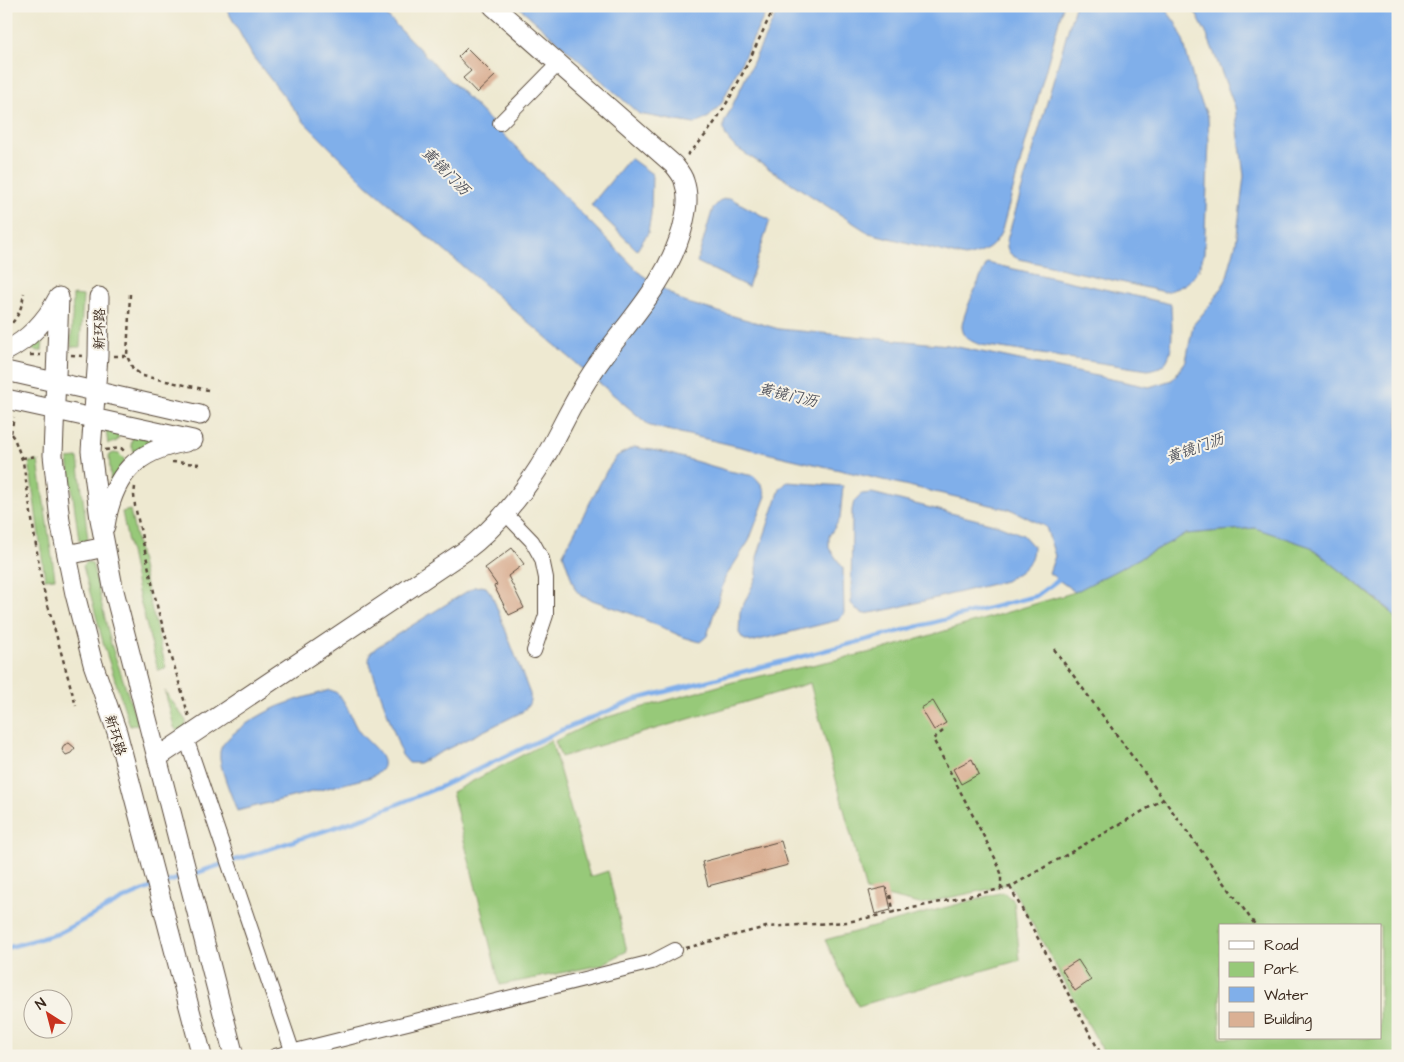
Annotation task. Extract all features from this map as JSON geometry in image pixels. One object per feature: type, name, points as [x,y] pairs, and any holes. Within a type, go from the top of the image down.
[{"type":"street","points":[[158,757],[466,551],[487,534],[506,514],[538,469],[590,376],[659,284],[676,251],[686,214],[688,197],[684,180],[674,165],[493,6]]},
{"type":"street","points":[[500,122],[559,63]]},
{"type":"street","name":"新环路","points":[[6,351],[20,343],[43,322],[59,297],[54,455],[60,521],[75,594],[91,655],[116,732],[202,1056]]},
{"type":"street","name":"新环路","points":[[99,297],[98,356],[91,451],[100,519],[113,587],[234,1056]]},
{"type":"street","points":[[6,371],[200,415]]},
{"type":"street","points":[[6,399],[193,440],[152,450],[135,461],[121,477],[113,494],[105,528],[105,547],[67,555]]},
{"type":"street","points":[[506,514],[532,542],[542,559],[546,578],[546,615],[534,651]]},
{"type":"street","points":[[190,735],[293,1054]]},
{"type":"street","points":[[275,1056],[293,1054],[652,962],[675,950]]},
{"type":"path","points":[[674,165],[702,138],[725,106],[775,6]]},
{"type":"path","points":[[6,328],[15,320],[20,311],[24,293]]},
{"type":"path","points":[[130,294],[127,356],[133,369],[143,376],[208,390]]},
{"type":"path","points":[[30,355],[127,356]]},
{"type":"path","points":[[6,428],[14,438],[22,458],[42,584],[76,706]]},
{"type":"path","points":[[91,451],[121,448]]},
{"type":"path","points":[[22,458],[54,455]]},
{"type":"path","points":[[170,462],[200,464]]},
{"type":"path","points":[[136,485],[135,506],[158,610],[190,735]]},
{"type":"path","points":[[1054,649],[1255,924]]},
{"type":"path","points":[[944,731],[933,739],[995,858],[1001,873],[1001,890]]},
{"type":"path","points":[[675,950],[766,927],[848,922],[1001,890],[1010,887],[1164,799]]},
{"type":"path","points":[[1010,887],[1102,1056]]},
{"type":"path","points":[[890,895],[894,913]]},
{"type":"green space","points":[[73,295],[83,296],[80,347],[71,347]]},
{"type":"green space","points":[[44,330],[42,351],[30,348],[27,345]]},
{"type":"green space","points":[[106,430],[120,433],[117,441],[108,444]]},
{"type":"green space","points":[[133,435],[158,441],[135,453],[131,445]]},
{"type":"green space","points":[[119,454],[125,460],[111,483],[109,455]]},
{"type":"green space","points":[[78,458],[88,539],[84,543],[79,540],[68,459]]},
{"type":"green space","points":[[38,461],[55,578],[45,579],[29,462]]},
{"type":"green space","points":[[130,510],[166,668],[158,670],[138,592],[122,512]]},
{"type":"green space","points":[[1255,528],[1311,547],[1390,611],[1398,623],[1398,1056],[1106,1056],[1014,891],[1007,883],[999,887],[920,904],[866,891],[810,683],[561,757],[555,741],[597,720],[733,682],[881,650],[1075,592],[1186,534]]},
{"type":"green space","points":[[87,562],[92,563],[111,644],[138,724],[130,726],[104,646],[83,566]]},
{"type":"green space","points":[[165,691],[186,721],[185,733],[177,731],[174,727]]},
{"type":"green space","points":[[551,740],[590,877],[608,871],[627,951],[601,965],[500,985],[452,792]]},
{"type":"green space","points":[[1003,892],[1014,901],[1020,960],[858,1006],[825,940]]},
{"type":"water","name":"黄镜门沥","points":[[225,6],[380,6],[384,13],[642,275],[684,302],[779,329],[948,345],[1149,387],[1172,380],[1186,361],[1193,325],[1212,303],[1226,280],[1236,243],[1244,176],[1235,107],[1207,35],[1192,6],[1398,6],[1398,623],[1390,610],[1311,547],[1255,528],[1186,534],[1075,592],[1049,573],[1055,556],[1046,527],[1012,510],[650,426],[366,184],[305,123],[253,57]]},
{"type":"water","points":[[518,6],[769,6],[721,104],[709,117],[694,124],[639,114]]},
{"type":"water","points":[[780,6],[1063,6],[1002,230],[996,241],[988,249],[965,257],[869,233],[735,147],[726,136],[724,123]]},
{"type":"water","points":[[1075,6],[1163,6],[1175,22],[1182,36],[1196,90],[1208,117],[1209,143],[1204,253],[1199,268],[1191,279],[1173,290],[1165,292],[1019,259],[1011,254],[1007,247],[1007,240]]},
{"type":"water","points":[[630,158],[652,174],[651,214],[648,233],[637,250],[591,205]]},
{"type":"water","points":[[730,198],[770,220],[748,287],[697,262],[713,208],[721,200]]},
{"type":"water","points":[[987,263],[1171,304],[1172,336],[1170,353],[1167,360],[1163,365],[1148,370],[981,345],[971,341],[964,334],[963,321]]},
{"type":"water","points":[[634,447],[663,452],[729,471],[754,476],[762,485],[766,496],[749,541],[725,578],[707,636],[700,642],[683,637],[632,614],[581,596],[575,589],[563,554],[607,470],[617,456]]},
{"type":"water","points":[[787,482],[843,486],[840,519],[829,536],[829,548],[843,568],[844,613],[839,620],[751,642],[743,639],[739,633],[740,612],[757,576],[757,557],[780,489]]},
{"type":"water","points":[[872,493],[998,525],[1023,535],[1033,546],[1031,559],[1025,568],[1005,581],[864,614],[856,610],[851,603],[852,510],[854,501],[861,494]]},
{"type":"water","points":[[474,587],[486,587],[492,595],[530,694],[529,704],[522,712],[419,763],[409,763],[402,755],[369,661],[370,653]]},
{"type":"water","points":[[330,690],[340,696],[358,730],[380,754],[383,766],[379,772],[371,777],[237,811],[221,765],[220,752],[222,746],[236,731],[266,712]]},
{"type":"building","points":[[467,48],[495,76],[477,93],[463,78],[471,71],[458,57]]},
{"type":"building","points":[[512,548],[524,564],[508,576],[524,608],[509,615],[494,586],[497,585],[485,568]]},
{"type":"building","points":[[933,701],[946,723],[934,730],[921,708]]},
{"type":"building","points":[[69,743],[75,748],[66,755],[62,750],[64,745]]},
{"type":"building","points":[[972,759],[979,774],[961,784],[953,769]]},
{"type":"building","points":[[781,841],[788,865],[708,886],[702,862]]},
{"type":"building","points":[[886,887],[891,910],[875,914],[869,891]]},
{"type":"building","points":[[1078,960],[1091,980],[1075,991],[1062,970]]},
{"type":"waterway","points":[[193,874],[366,817],[440,787],[562,730],[637,699],[1036,596],[1062,577]]},
{"type":"waterway","points":[[162,884],[183,877]]},
{"type":"waterway","points":[[6,948],[57,934],[124,899],[152,887]]}]
